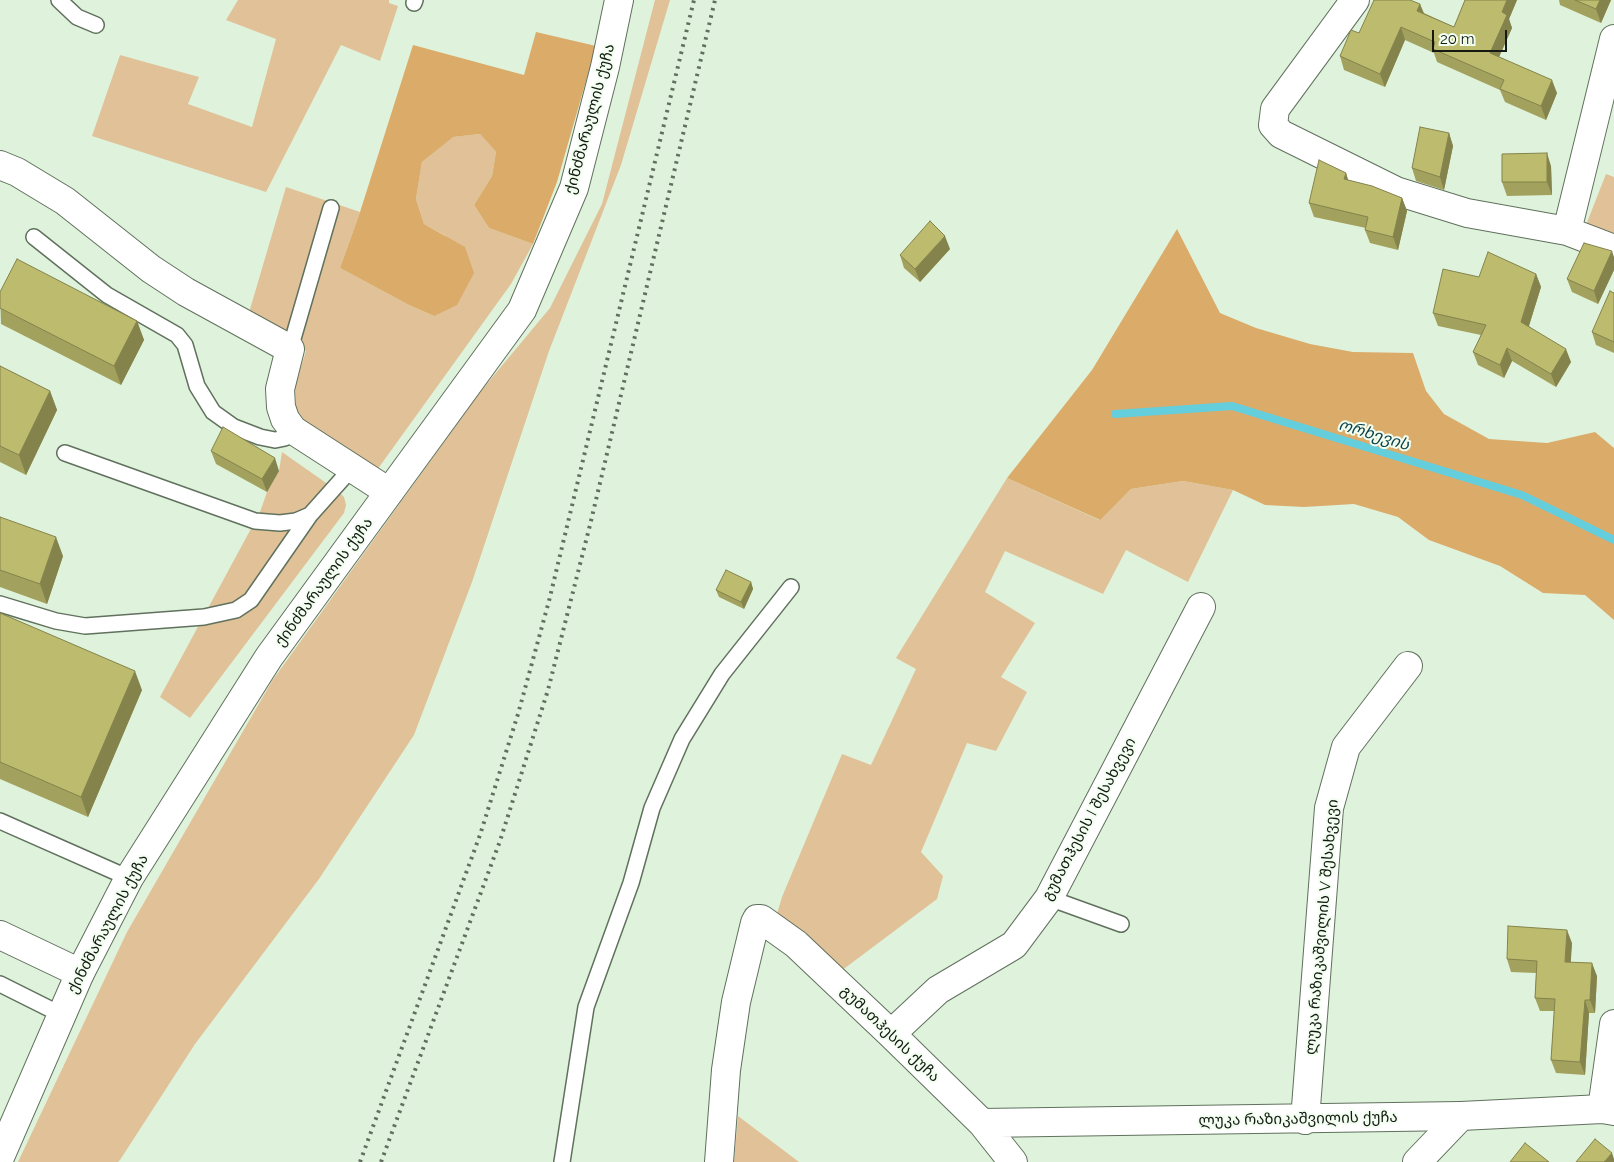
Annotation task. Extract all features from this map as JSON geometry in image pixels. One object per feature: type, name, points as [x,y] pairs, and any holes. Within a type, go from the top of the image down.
[{"type":"street","name":"ქინძმარაულის ქუჩა","points":[[0,1157],[80,973],[129,878],[269,657],[522,310],[574,188],[606,67],[619,0]]},
{"type":"street","points":[[1355,0],[1275,109],[1273,125],[1281,134],[1336,163],[1396,191],[1467,213],[1567,231],[1614,250]]},
{"type":"street","points":[[1567,231],[1614,39]]},
{"type":"street","points":[[0,164],[65,201],[151,268],[186,292],[290,349],[280,389],[280,407],[293,430],[389,492]]},
{"type":"street","name":"გუმათჰესის I შესახვევი","points":[[891,1034],[938,990],[1014,945],[1049,898],[1202,607]]},
{"type":"street","name":"ლუკა რაზიკაშვილის V შესახვევი","points":[[1305,1120],[1329,808],[1346,747],[1408,666]]},
{"type":"street","name":"გუმათჰესის ქუჩა","points":[[719,1162],[726,1070],[736,1002],[757,919],[761,919],[796,944],[891,1034],[982,1124],[1012,1162]]},
{"type":"street","points":[[0,934],[80,973]]},
{"type":"street","points":[[1608,1110],[1614,1024]]},
{"type":"street","name":"ლუკა რაზიკაშვილის ქუჩა","points":[[982,1124],[1305,1120],[1608,1110]]},
{"type":"street","points":[[1417,1162],[1462,1116]]},
{"type":"lane","points":[[59,0],[77,17],[96,25]]},
{"type":"lane","points":[[290,349],[332,208]]},
{"type":"lane","points":[[34,237],[107,295],[176,335],[185,345],[197,386],[213,412],[234,427],[260,437],[275,440],[285,438],[293,430]]},
{"type":"lane","points":[[66,454],[255,521],[296,521],[310,515]]},
{"type":"lane","points":[[0,604],[56,622],[85,626],[204,616],[236,610],[251,600],[310,515],[352,468]]},
{"type":"lane","points":[[562,1162],[586,1007],[631,883],[652,808],[682,739],[717,682],[791,587]]},
{"type":"lane","points":[[0,821],[129,878]]},
{"type":"lane","points":[[1049,898],[1122,924]]},
{"type":"lane","points":[[0,984],[62,1015]]},
{"type":"shaded area","points":[[238,0],[389,0],[389,3],[398,6],[380,61],[341,45],[266,192],[92,136],[120,55],[199,77],[188,104],[252,127],[276,39],[226,20]]},
{"type":"shaded area","points":[[655,0],[670,0],[621,165],[549,351],[472,582],[414,735],[319,879],[195,1044],[120,1160],[118,1162],[18,1162],[127,932],[272,681],[480,392],[550,308],[602,204]]},
{"type":"shaded area","points":[[536,32],[596,46],[557,182],[533,244],[489,228],[474,205],[492,176],[496,152],[480,134],[453,137],[422,162],[416,199],[424,224],[465,247],[474,273],[457,305],[434,316],[409,305],[340,268],[360,212],[413,45],[524,75]]},
{"type":"shaded area","points":[[480,134],[496,152],[492,176],[474,205],[489,228],[533,244],[511,284],[377,470],[310,428],[296,409],[295,385],[306,351],[248,316],[286,187],[360,212],[340,268],[409,305],[434,316],[446,236],[424,224],[416,199],[422,162],[452,137]]},
{"type":"shaded area","points":[[1606,174],[1614,177],[1614,237],[1586,225]]},
{"type":"shaded area","points":[[1177,229],[1220,313],[1256,328],[1310,344],[1353,352],[1413,353],[1426,391],[1444,414],[1489,439],[1547,443],[1595,432],[1614,448],[1614,620],[1585,595],[1543,593],[1500,566],[1429,540],[1398,517],[1354,504],[1304,507],[1265,505],[1233,490],[1183,481],[1131,489],[1100,520],[1007,478],[1092,370]]},
{"type":"shaded area","points":[[282,452],[339,492],[344,497],[346,505],[344,513],[190,718],[160,697],[260,512],[267,492],[279,471]]},
{"type":"shaded area","points":[[1007,478],[1099,520],[1131,489],[1183,481],[1233,490],[1188,582],[1126,550],[1103,594],[1005,551],[985,592],[1035,623],[1001,677],[1027,692],[996,751],[967,743],[921,852],[943,876],[937,899],[841,971],[776,917],[782,897],[842,754],[871,765],[916,669],[896,658]]},
{"type":"shaded area","points":[[738,1116],[799,1162],[734,1162]]},
{"type":"building","points":[[1374,0],[1410,0],[1420,4],[1417,11],[1454,27],[1465,0],[1507,0],[1502,12],[1507,15],[1490,53],[1552,80],[1541,106],[1500,89],[1504,80],[1433,49],[1435,42],[1401,27],[1380,74],[1340,56],[1351,30],[1359,33]]},
{"type":"building","points":[[1575,0],[1600,0],[1596,9]]},
{"type":"building","points":[[1420,127],[1449,133],[1440,177],[1412,168]]},
{"type":"building","points":[[1547,153],[1547,182],[1502,182],[1502,154]]},
{"type":"building","points":[[1319,160],[1346,173],[1344,179],[1372,186],[1402,198],[1393,237],[1365,230],[1368,217],[1309,203]]},
{"type":"building","points":[[930,221],[945,236],[915,269],[900,255]]},
{"type":"building","points":[[1584,243],[1612,251],[1594,291],[1567,279]]},
{"type":"building","points":[[1488,252],[1536,274],[1521,322],[1566,349],[1551,374],[1507,348],[1500,365],[1473,352],[1486,325],[1433,313],[1443,269],[1479,277]]},
{"type":"building","points":[[17,259],[137,321],[114,366],[0,308],[0,292]]},
{"type":"building","points":[[1610,291],[1614,293],[1614,342],[1592,332]]},
{"type":"building","points":[[0,366],[50,391],[19,455],[0,446]]},
{"type":"building","points":[[223,427],[275,458],[262,479],[211,451]]},
{"type":"building","points":[[0,517],[56,537],[40,584],[0,570]]},
{"type":"building","points":[[726,570],[751,582],[741,602],[716,590]]},
{"type":"building","points":[[0,613],[135,671],[81,797],[0,762]]},
{"type":"building","points":[[1508,926],[1567,930],[1565,962],[1592,963],[1590,1000],[1585,1000],[1580,1062],[1551,1060],[1555,999],[1535,998],[1537,961],[1507,959]]},
{"type":"building","points":[[1595,1139],[1612,1153],[1604,1162],[1576,1162]]},
{"type":"building","points":[[1525,1143],[1549,1162],[1510,1162]]},
{"type":"waterway","name":"ორხევის","points":[[1115,414],[1232,406],[1522,495],[1614,540]]},
{"type":"railway","points":[[360,1162],[480,835],[518,714],[549,601],[694,0]]},
{"type":"railway","points":[[381,1162],[500,841],[548,690],[590,525],[715,0]]}]
